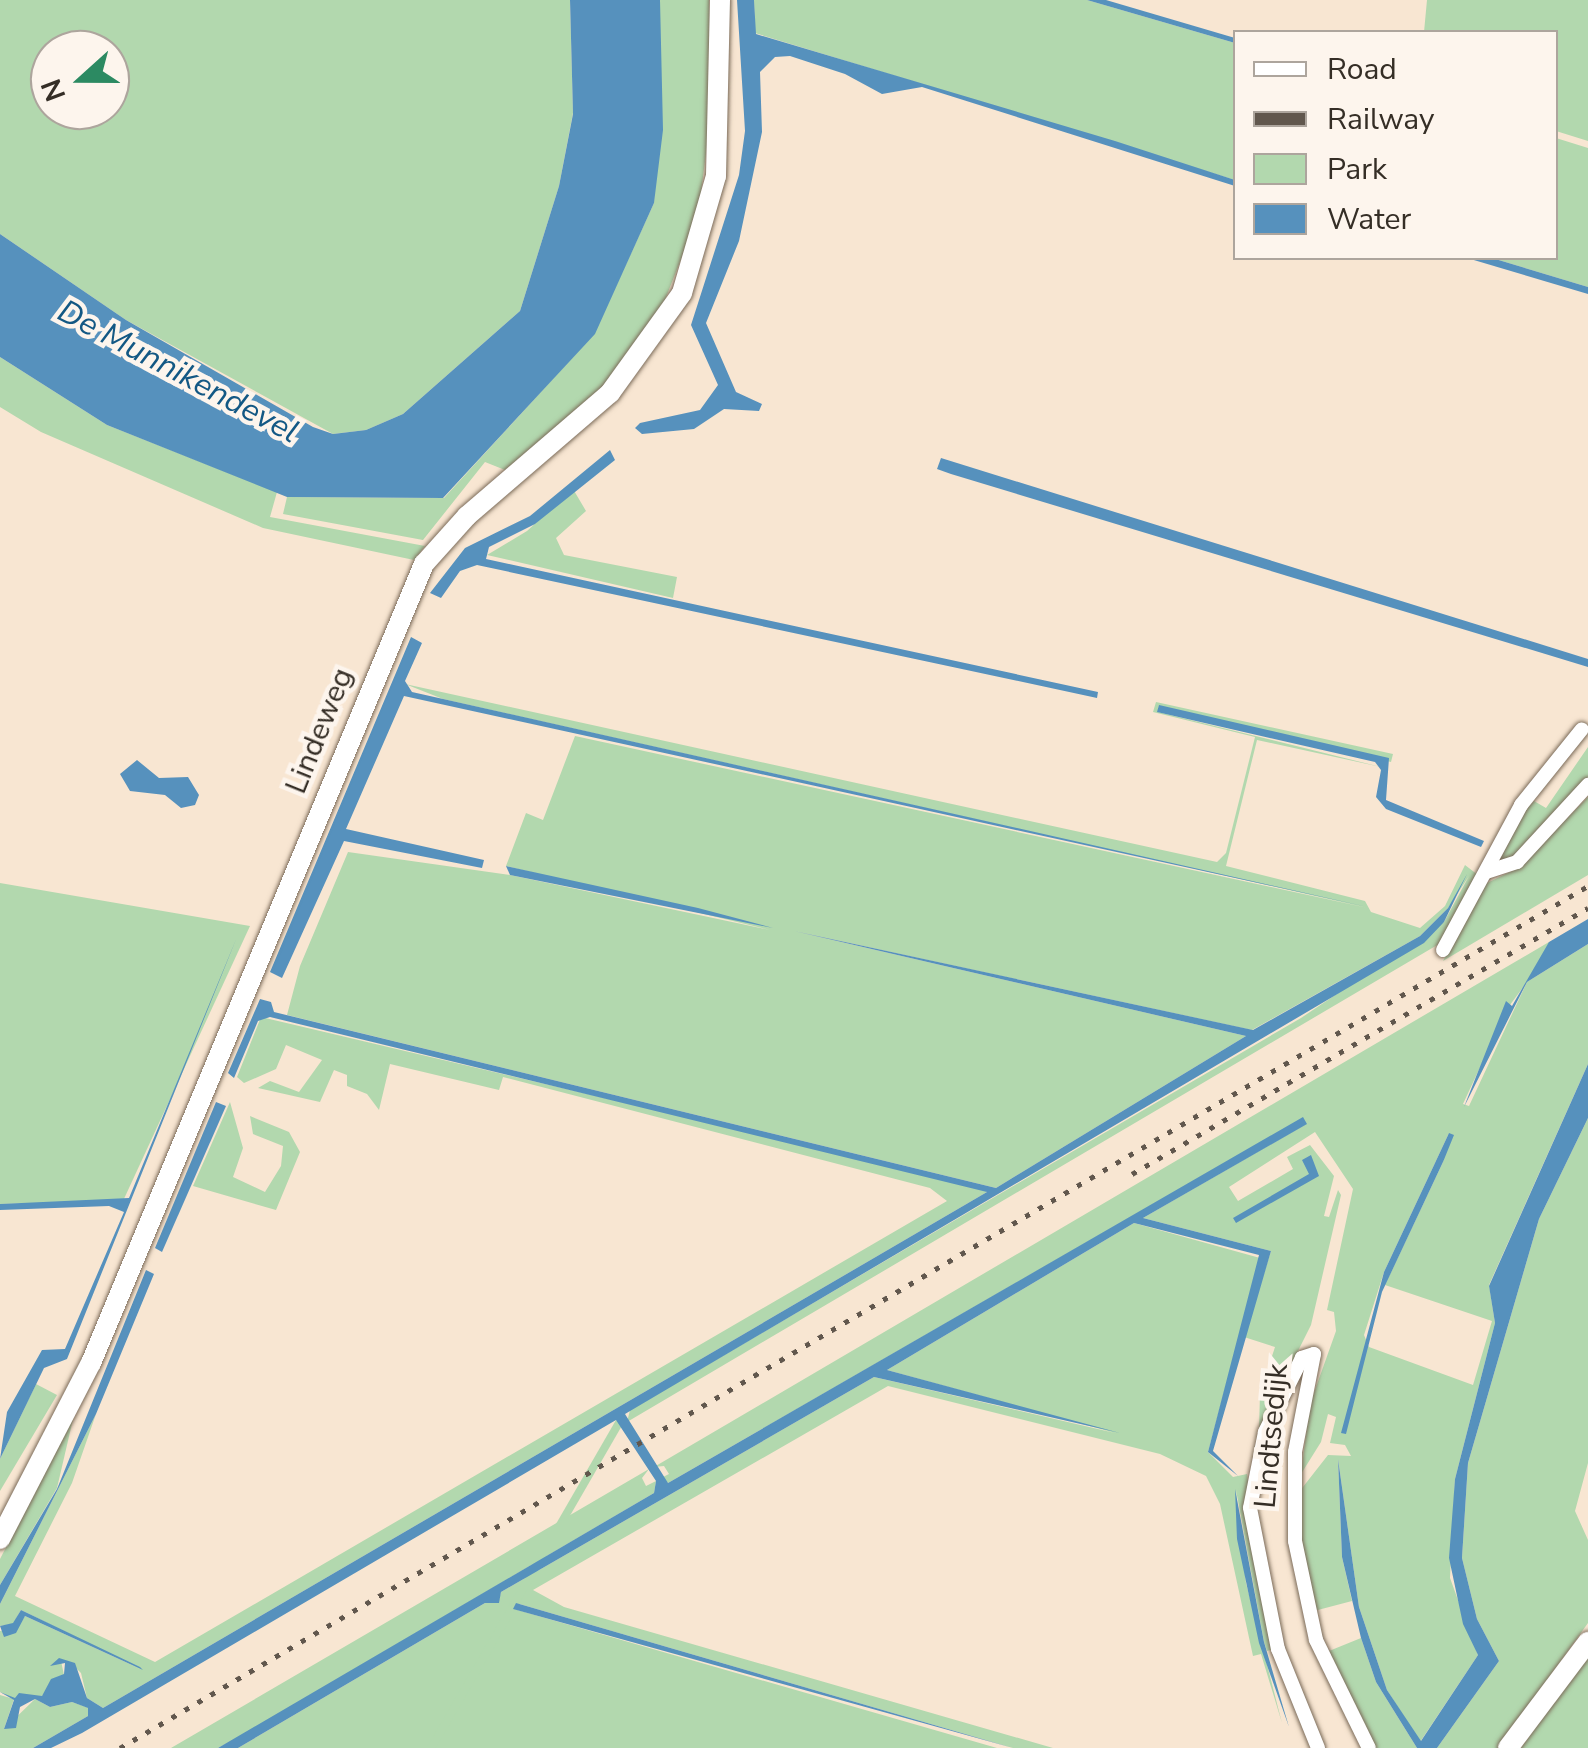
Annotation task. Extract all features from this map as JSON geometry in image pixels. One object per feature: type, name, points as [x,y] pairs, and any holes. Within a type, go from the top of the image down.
[{"type":"main road","name":"Lindeweg","points":[[0,1540],[96,1351],[424,564],[467,516],[610,393],[682,293],[716,176],[720,0]]},
{"type":"main road","points":[[1508,1748],[1588,1642]]},
{"type":"street","points":[[1442,950],[1538,780],[1582,729]]},
{"type":"street","points":[[1486,872],[1517,862],[1588,784]]},
{"type":"street","name":"Lindtsedijk","points":[[1318,1748],[1278,1648],[1250,1508],[1264,1432],[1302,1358],[1314,1354],[1294,1452],[1297,1552],[1316,1640],[1369,1748]]},
{"type":"green space","points":[[0,0],[570,0],[573,113],[559,186],[520,311],[403,414],[366,430],[333,434],[126,320],[0,234]]},
{"type":"green space","points":[[660,0],[709,0],[714,90],[698,216],[657,320],[606,386],[505,470],[485,462],[423,540],[283,514],[287,497],[444,498],[594,334],[654,203]]},
{"type":"green space","points":[[754,0],[1087,0],[1233,42],[1233,179],[755,33]]},
{"type":"green space","points":[[1427,0],[1588,0],[1588,141],[1558,132],[1558,30],[1424,30]]},
{"type":"green space","points":[[1558,139],[1588,148],[1588,287],[1499,260],[1558,260]]},
{"type":"green space","points":[[0,357],[107,425],[277,492],[270,517],[425,546],[414,560],[263,528],[41,432],[0,407]]},
{"type":"green space","points":[[573,489],[586,511],[556,538],[564,555],[677,577],[673,598],[487,555],[527,531]]},
{"type":"green space","points":[[405,684],[1217,862],[1226,853],[1255,737],[1153,712],[1156,702],[1393,754],[1391,762],[1159,706],[1158,712],[1381,767],[1257,740],[1226,866],[1365,901],[1371,912],[1420,928],[1445,906],[1465,865],[1478,875],[1439,944],[627,1422],[630,1410],[1301,1018],[1444,922],[1469,876],[1448,908],[1420,936],[1252,1030],[794,931],[1246,1036],[996,1188],[287,1015],[300,966],[348,852],[510,875],[770,930],[506,866],[526,813],[543,820],[575,736],[1368,908],[443,699]]},
{"type":"green space","points":[[1588,747],[1588,778],[1514,857],[1499,862],[1523,813],[1534,801],[1546,808]]},
{"type":"green space","points":[[1588,797],[1588,875],[1443,961],[1483,885],[1518,868]]},
{"type":"green space","points":[[0,883],[250,926],[123,1201],[0,1204]]},
{"type":"green space","points":[[1549,942],[1549,952],[1507,1009],[1463,1104],[1469,1106],[1527,982],[1588,944],[1588,1064],[1489,1285],[1495,1323],[1455,1479],[1450,1578],[1478,1655],[1420,1742],[1387,1690],[1359,1607],[1338,1459],[1342,1557],[1352,1601],[1314,1611],[1302,1540],[1299,1492],[1328,1455],[1351,1456],[1345,1445],[1330,1443],[1336,1417],[1328,1414],[1321,1442],[1301,1474],[1310,1404],[1336,1331],[1334,1312],[1327,1310],[1353,1189],[1315,1132],[1229,1187],[1238,1201],[1293,1169],[1287,1157],[1310,1145],[1334,1176],[1324,1216],[1329,1217],[1338,1190],[1341,1195],[1311,1325],[1259,1429],[1260,1393],[1275,1347],[1244,1337],[1271,1251],[1143,1218],[1306,1124],[1303,1118],[668,1483],[661,1478],[669,1474],[664,1466],[654,1467]],"holes":[[[1449,1133],[1443,1162],[1385,1285],[1492,1321],[1473,1385],[1369,1347],[1364,1335],[1384,1272]]]},
{"type":"green space","points":[[261,1017],[982,1187],[987,1192],[103,1708],[87,1698],[81,1673],[61,1661],[64,1675],[42,1696],[15,1699],[0,1692],[0,1631],[16,1629],[25,1616],[143,1670],[21,1610],[13,1624],[0,1626],[0,1604],[96,1414],[72,1483],[15,1596],[155,1662],[947,1201],[930,1188],[503,1077],[499,1090],[390,1064],[379,1110],[367,1094],[347,1086],[347,1075],[334,1070],[320,1102],[258,1088],[270,1081],[299,1092],[322,1060],[286,1045],[276,1069],[244,1083],[237,1077]]},
{"type":"green space","points":[[230,1102],[243,1148],[233,1177],[265,1192],[281,1166],[283,1146],[253,1134],[250,1116],[289,1132],[300,1152],[276,1210],[193,1186]]},
{"type":"green space","points":[[1588,1118],[1588,1463],[1575,1511],[1588,1540],[1588,1623],[1498,1748],[1437,1748],[1499,1661],[1477,1619],[1462,1558],[1468,1463],[1539,1219]]},
{"type":"green space","points":[[1134,1223],[1260,1258],[1208,1452],[1233,1477],[1247,1474],[1274,1649],[1267,1651],[1264,1642],[1236,1490],[1246,1583],[1282,1723],[1261,1654],[1253,1656],[1220,1504],[1206,1476],[1160,1454],[888,1386],[533,1590],[564,1607],[1053,1748],[1013,1748],[516,1603],[514,1609],[997,1748],[238,1748],[485,1603],[498,1603],[501,1592],[874,1377],[1115,1433],[887,1370]]},
{"type":"green space","points":[[36,1384],[57,1395],[0,1491],[0,1459]]},
{"type":"green space","points":[[74,1415],[57,1488],[0,1585],[0,1559]]},
{"type":"green space","points":[[616,1420],[623,1424],[436,1748],[427,1748]]},
{"type":"green space","points":[[649,1469],[642,1478],[646,1486],[656,1481],[654,1493],[232,1741],[218,1748],[171,1748]]},
{"type":"green space","points":[[1361,1638],[1376,1682],[1417,1748],[1375,1748],[1351,1703],[1329,1651]]},
{"type":"green space","points":[[1588,1655],[1588,1748],[1521,1748],[1531,1734]]},
{"type":"green space","points":[[0,1695],[14,1699],[4,1729],[35,1699],[50,1707],[72,1702],[89,1708],[88,1716],[33,1748],[0,1748]]},
{"type":"water","name":"De Munnikendevel","points":[[570,0],[660,0],[663,130],[654,203],[595,334],[443,498],[287,497],[107,425],[0,357],[0,234],[126,320],[313,427],[333,434],[366,430],[403,414],[520,311],[559,186],[573,114]]},
{"type":"water","points":[[737,0],[754,0],[756,34],[1115,141],[1233,179],[1233,185],[922,87],[882,94],[845,74],[790,56],[775,57],[760,72],[762,132],[739,241],[706,323],[736,392],[762,404],[759,411],[724,409],[694,429],[642,434],[635,428],[640,423],[700,410],[718,385],[691,325],[739,175],[745,131]]},
{"type":"water","points":[[1087,0],[1106,0],[1233,37],[1233,42]]},
{"type":"water","points":[[1474,260],[1499,260],[1588,287],[1588,294]]},
{"type":"water","points":[[610,450],[615,460],[535,524],[489,547],[486,559],[1098,692],[1097,698],[477,565],[460,571],[441,598],[430,593],[465,548],[530,516]]},
{"type":"water","points":[[941,458],[1588,659],[1588,667],[951,474],[937,469]]},
{"type":"water","points":[[411,637],[422,643],[405,681],[412,692],[1368,907],[404,696],[346,829],[484,860],[482,868],[344,841],[282,978],[270,972]]},
{"type":"water","points":[[1159,705],[1389,758],[1386,800],[1484,841],[1481,847],[1386,809],[1376,797],[1381,770],[1375,762],[1157,712]]},
{"type":"water","points":[[137,760],[159,778],[188,777],[199,795],[195,805],[181,808],[165,795],[130,791],[120,774]]},
{"type":"water","points":[[506,866],[698,908],[773,928],[510,875]]},
{"type":"water","points":[[1467,874],[1444,922],[1424,943],[625,1414],[668,1483],[1303,1117],[1307,1124],[1143,1218],[1271,1251],[1213,1451],[1238,1476],[1208,1452],[1259,1255],[1134,1223],[887,1370],[1120,1433],[874,1377],[501,1592],[499,1603],[485,1603],[238,1748],[218,1748],[654,1493],[656,1481],[616,1420],[82,1733],[51,1748],[33,1748],[88,1716],[88,1708],[72,1702],[50,1707],[35,1699],[20,1707],[16,1728],[4,1729],[14,1700],[0,1692],[15,1698],[19,1693],[42,1696],[51,1679],[64,1674],[65,1663],[50,1666],[59,1658],[75,1663],[87,1698],[103,1708],[987,1192],[270,1017],[258,1021],[234,1078],[228,1073],[260,999],[271,1002],[274,1012],[996,1188],[1246,1036],[794,931],[1253,1030],[1420,936],[1448,908]]},
{"type":"water","points":[[1588,919],[1588,944],[1527,982],[1464,1107],[1506,1001],[1512,1006],[1549,942]]},
{"type":"water","points":[[237,937],[67,1359],[44,1368],[0,1459],[7,1412],[42,1350],[65,1349],[124,1212],[109,1206],[0,1210],[0,1204],[129,1198]]},
{"type":"water","points":[[1588,1064],[1588,1118],[1539,1219],[1468,1463],[1462,1558],[1477,1619],[1499,1661],[1437,1748],[1417,1748],[1376,1682],[1361,1638],[1342,1557],[1338,1459],[1359,1607],[1387,1690],[1421,1741],[1478,1655],[1463,1624],[1449,1558],[1455,1479],[1495,1323],[1489,1286]]},
{"type":"water","points":[[216,1102],[226,1106],[162,1252],[155,1248]]},
{"type":"water","points":[[1449,1133],[1454,1135],[1443,1162],[1382,1292],[1346,1434],[1341,1433],[1384,1272]]},
{"type":"water","points":[[1311,1155],[1319,1176],[1236,1223],[1233,1218],[1309,1174],[1302,1160]]},
{"type":"water","points":[[146,1270],[154,1274],[96,1414],[0,1604],[0,1585],[57,1489]]},
{"type":"water","points":[[1235,1489],[1264,1642],[1289,1727],[1259,1643],[1237,1539]]},
{"type":"water","points":[[516,1603],[1013,1748],[513,1609]]},
{"type":"water","points":[[21,1610],[143,1670],[25,1616],[16,1633],[4,1637],[0,1626],[13,1623]]},
{"type":"railway","points":[[120,1748],[1588,886]]},
{"type":"railway","points":[[1132,1174],[1588,908]]}]
